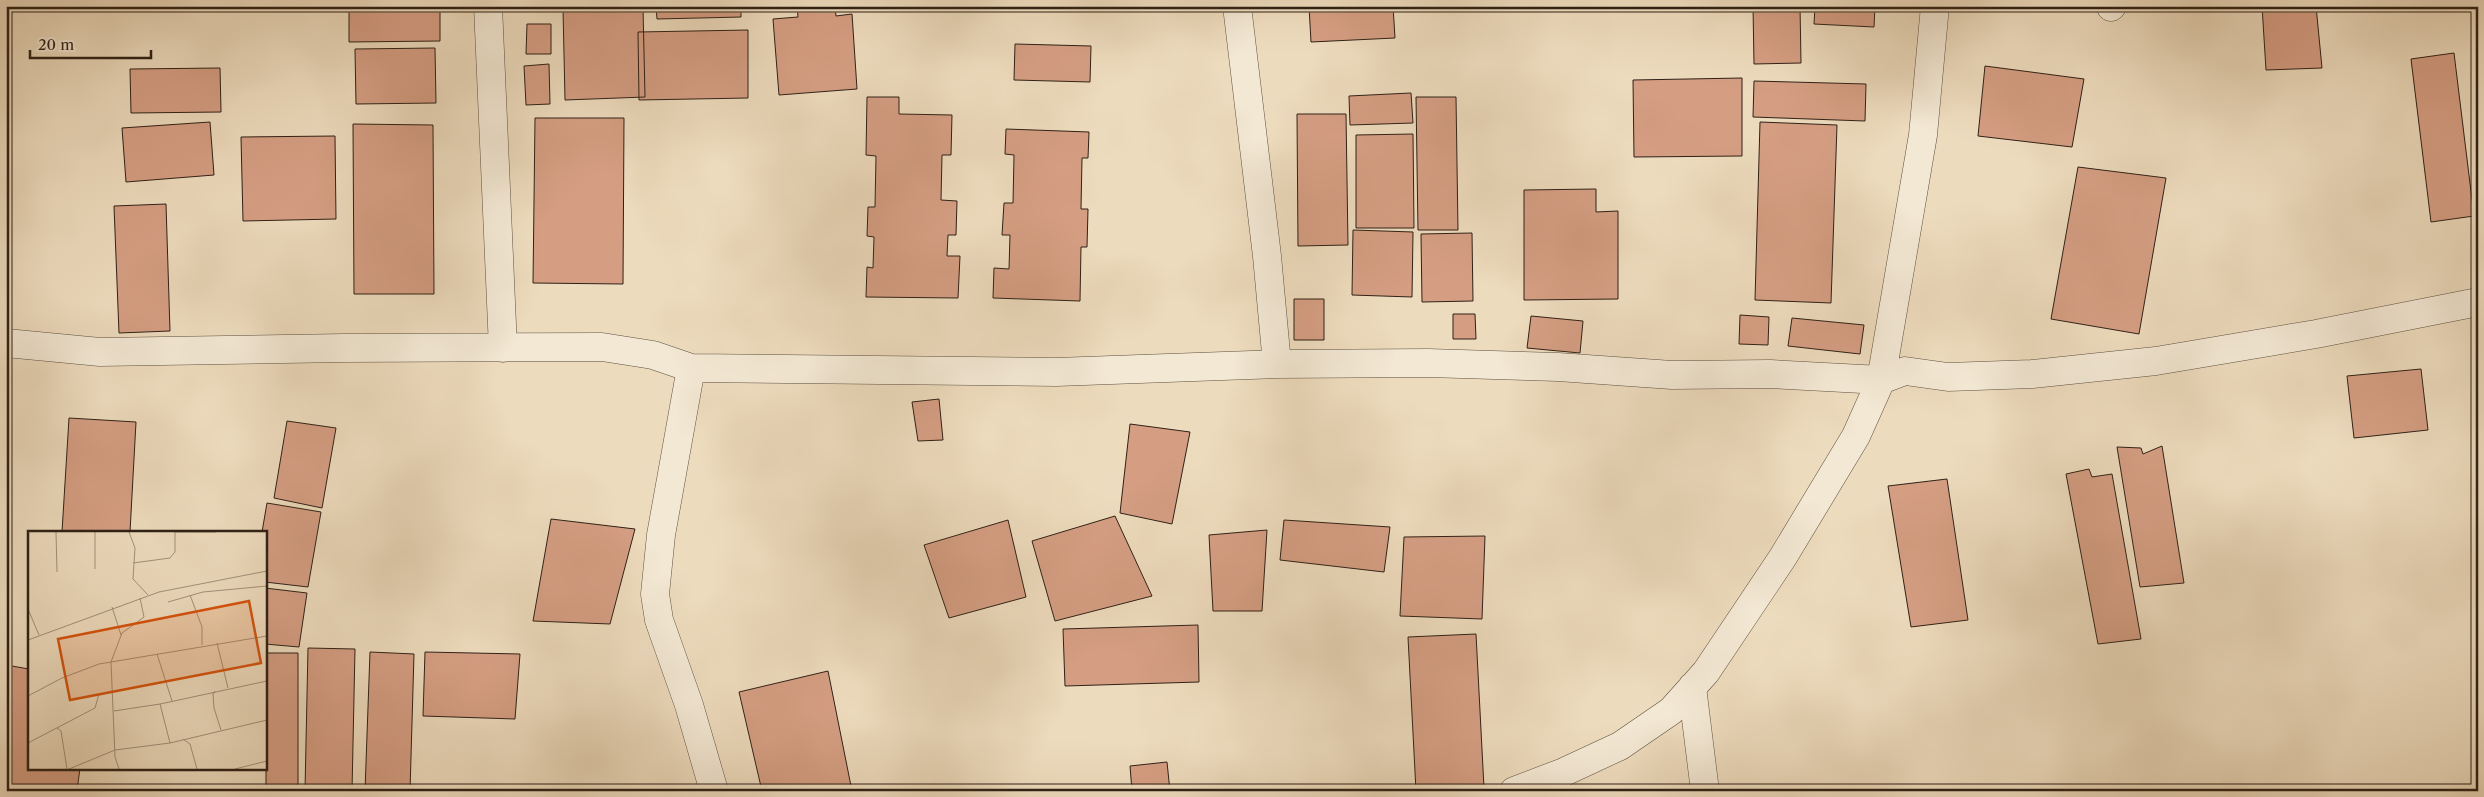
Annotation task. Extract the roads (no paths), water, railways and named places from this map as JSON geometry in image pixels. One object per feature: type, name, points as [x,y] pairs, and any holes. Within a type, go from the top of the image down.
[{"type":"street","points":[[488,6],[503,348]]},
{"type":"street","points":[[1237,6],[1267,256],[1277,364]]},
{"type":"street","points":[[1514,791],[1564,772],[1620,746],[1671,711],[1706,672],[1783,557],[1856,436],[1881,380],[1923,135],[1935,6]]},
{"type":"street","points":[[6,343],[100,352],[345,348],[602,347],[653,355],[691,368],[1056,372],[1277,364],[1428,363],[1558,367],[1672,375],[1770,374],[1881,380],[1905,371],[1948,377],[2014,375],[2156,361],[2316,334],[2478,302]]},
{"type":"street","points":[[691,368],[661,535],[655,594],[659,620],[689,705],[714,791]]},
{"type":"street","points":[[1692,687],[1705,791]]}]
